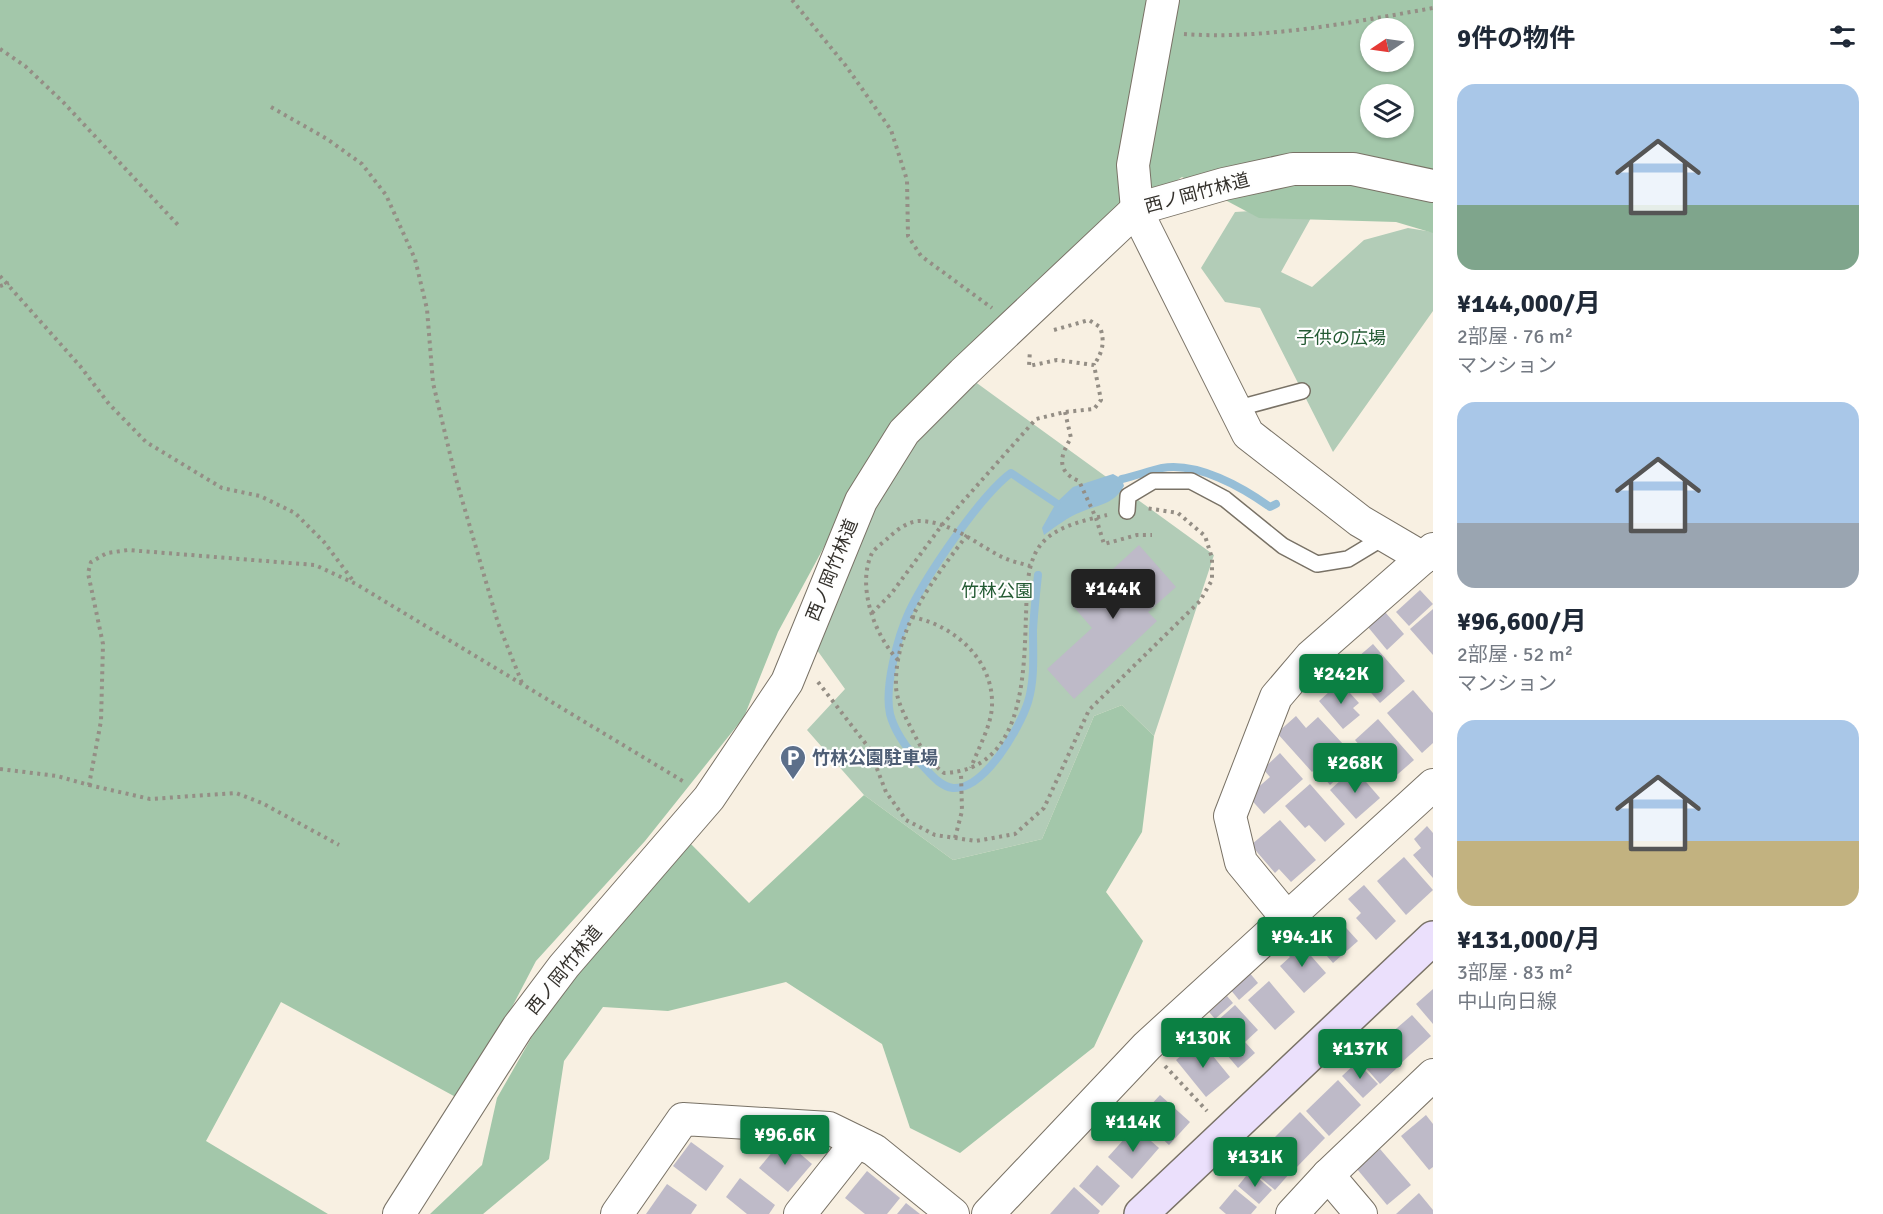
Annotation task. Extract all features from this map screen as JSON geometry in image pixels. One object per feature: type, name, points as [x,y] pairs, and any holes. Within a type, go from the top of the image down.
[{"type":"main road","points":[[1141,1214],[1433,938]]},
{"type":"street","points":[[1163,0],[1159,33],[1133,165],[1137,209],[1248,434],[1360,521],[1386,536],[1428,553],[1311,656],[1276,697],[1230,816],[1241,862],[1287,918]]},
{"type":"street","name":"西ノ岡竹林道","points":[[399,1214],[518,1027],[564,966],[709,798],[787,682],[861,501],[904,432],[1026,334],[1137,209],[1224,184],[1293,170],[1353,169],[1433,186]]},
{"type":"street","points":[[988,1214],[1147,1047],[1433,785]]},
{"type":"street","points":[[1292,1214],[1328,1175],[1433,1075]]},
{"type":"street","points":[[616,1214],[683,1119],[829,1128],[874,1150],[953,1214]]},
{"type":"street","points":[[800,1214],[857,1142]]},
{"type":"street","points":[[1328,1175],[1361,1214]]},
{"type":"lane","points":[[1235,409],[1302,391]]},
{"type":"lane","points":[[1127,511],[1128,496],[1153,481],[1191,481],[1225,499],[1283,546],[1317,564],[1348,559],[1386,536]]},
{"type":"path","points":[[792,0],[846,66],[891,130],[907,180],[908,236],[921,256],[1026,334],[1029,366],[1057,360],[1094,365]]},
{"type":"path","points":[[1159,33],[1209,36],[1330,25],[1433,8]]},
{"type":"path","points":[[0,49],[25,66],[63,102],[178,225]]},
{"type":"path","points":[[271,107],[327,139],[362,164],[386,195],[415,260],[427,309],[433,383],[456,479],[498,623],[523,684]]},
{"type":"path","points":[[0,276],[9,283],[80,366],[109,404],[146,442],[222,488],[260,496],[295,513],[324,542],[356,584]]},
{"type":"path","points":[[0,286],[9,283]]},
{"type":"path","points":[[872,613],[891,594],[942,525],[1036,419],[1065,412],[1094,409],[1101,400],[1094,365],[1102,352],[1104,339],[1101,327],[1089,320],[1057,328],[1047,335]]},
{"type":"path","points":[[1065,412],[1071,438],[1062,451],[1061,466],[1067,476],[1079,481],[1096,518],[1104,544],[1137,535],[1152,535]]},
{"type":"path","points":[[797,656],[869,748],[886,792],[906,820],[935,835],[976,841],[1015,834],[1044,808],[1089,710],[1200,601],[1212,580],[1212,558],[1205,536],[1189,520],[1178,513],[1139,507],[1064,528],[1043,542],[1030,566],[1024,679],[1012,723],[1001,745],[982,763],[961,773],[944,773],[928,761],[901,708],[896,688],[898,660],[912,617],[931,583],[967,535]]},
{"type":"path","points":[[898,660],[886,647],[872,613],[866,580],[872,552],[906,525],[920,521],[942,525],[967,535],[1001,558],[1030,566]]},
{"type":"path","points":[[89,785],[101,721],[103,644],[88,573],[91,562],[107,553],[128,550],[315,565],[356,584],[660,765],[709,798]]},
{"type":"path","points":[[912,617],[929,621],[946,630],[976,654],[985,670],[992,705],[988,727],[971,768]]},
{"type":"path","points":[[0,769],[57,776],[150,799],[236,794],[262,803],[339,845]]},
{"type":"path","points":[[955,838],[962,811],[961,773]]},
{"type":"path","points":[[1147,1047],[1211,1116]]},
{"type":"green space","points":[[0,0],[1433,0],[1433,233],[1396,222],[1259,218],[1182,177],[1076,248],[851,497],[778,632],[744,717],[645,841],[536,961],[463,1101],[281,1002],[206,1141],[328,1214],[0,1214]]},
{"type":"green space","name":"子供の広場","points":[[1317,207],[1281,272],[1312,287],[1364,240],[1408,228],[1433,232],[1433,311],[1333,452],[1260,308],[1225,302],[1201,268],[1235,212]]},
{"type":"green space","name":"竹林公園","points":[[963,373],[1214,555],[1154,736],[1122,705],[1094,716],[1042,839],[953,860],[864,795],[807,730],[845,689],[817,650],[861,501]]},
{"type":"green space","points":[[1122,705],[1154,736],[1142,832],[1106,892],[1143,941],[1094,1047],[960,1153],[910,1128],[882,1044],[786,982],[668,1011],[603,1007],[564,1061],[549,1159],[483,1214],[430,1214],[482,1165],[497,1098],[570,970],[690,843],[749,903],[864,795],[953,860],[1042,839],[1094,716]]},
{"type":"water","points":[[1113,474],[1122,479],[1124,486],[1115,497],[1071,517],[1044,535],[1042,528],[1056,503],[1073,487]]},
{"type":"building","points":[[1139,545],[1176,587],[1148,612],[1157,621],[1074,699],[1047,669],[1092,628],[1073,606]]},
{"type":"building","points":[[1420,590],[1433,604],[1409,626],[1396,612]]},
{"type":"building","points":[[1433,609],[1433,655],[1410,629]]},
{"type":"building","points":[[1385,612],[1404,634],[1387,650],[1368,627]]},
{"type":"building","points":[[1373,644],[1405,681],[1380,703],[1357,677],[1367,668],[1358,657]]},
{"type":"building","points":[[1340,682],[1359,703],[1353,708],[1360,715],[1343,729],[1319,701]]},
{"type":"building","points":[[1413,690],[1433,713],[1433,743],[1422,753],[1387,713]]},
{"type":"building","points":[[1296,716],[1306,728],[1318,717],[1343,744],[1312,772],[1277,733]]},
{"type":"building","points":[[1378,719],[1414,760],[1390,781],[1355,740]]},
{"type":"building","points":[[1280,753],[1303,779],[1264,814],[1248,796],[1270,777],[1263,769]]},
{"type":"building","points":[[1343,753],[1353,764],[1330,785],[1320,773]]},
{"type":"building","points":[[1354,768],[1380,798],[1356,819],[1330,790]]},
{"type":"building","points":[[1310,784],[1345,824],[1325,842],[1309,825],[1305,828],[1285,806]]},
{"type":"building","points":[[1280,820],[1316,860],[1291,882],[1279,869],[1275,873],[1251,845]]},
{"type":"building","points":[[1427,826],[1433,833],[1433,878],[1413,855],[1421,848],[1414,839]]},
{"type":"building","points":[[1404,857],[1433,890],[1406,915],[1377,881]]},
{"type":"building","points":[[1364,885],[1396,921],[1376,940],[1356,918],[1361,913],[1348,899]]},
{"type":"building","points":[[1338,919],[1358,941],[1333,963],[1314,941]]},
{"type":"building","points":[[1298,941],[1326,973],[1304,993],[1280,966],[1290,957],[1285,952]]},
{"type":"building","points":[[1249,972],[1258,983],[1239,1000],[1230,989]]},
{"type":"building","points":[[1269,981],[1295,1012],[1275,1030],[1248,1000]]},
{"type":"building","points":[[1433,989],[1433,1024],[1416,1004]]},
{"type":"building","points":[[1227,996],[1233,1003],[1215,1019],[1209,1012]]},
{"type":"building","points":[[1235,1005],[1258,1030],[1245,1042],[1255,1053],[1238,1068],[1210,1035],[1220,1026],[1216,1022]]},
{"type":"building","points":[[1412,1015],[1431,1036],[1401,1063],[1382,1041]]},
{"type":"building","points":[[1200,1040],[1230,1077],[1206,1097],[1176,1060]]},
{"type":"building","points":[[1377,1044],[1398,1067],[1380,1084],[1359,1060]]},
{"type":"building","points":[[1357,1062],[1378,1084],[1363,1098],[1342,1076]]},
{"type":"building","points":[[1338,1080],[1361,1105],[1329,1136],[1306,1111]]},
{"type":"building","points":[[1160,1095],[1190,1122],[1169,1145],[1139,1118]]},
{"type":"building","points":[[1300,1112],[1325,1138],[1295,1169],[1269,1143]]},
{"type":"building","points":[[1426,1115],[1433,1124],[1433,1167],[1429,1170],[1401,1136]]},
{"type":"building","points":[[1135,1127],[1159,1148],[1132,1179],[1108,1157]]},
{"type":"building","points":[[783,1139],[812,1164],[788,1192],[759,1168]]},
{"type":"building","points":[[691,1142],[724,1166],[706,1191],[673,1166]]},
{"type":"building","points":[[1380,1149],[1411,1185],[1387,1205],[1357,1169]]},
{"type":"building","points":[[1265,1152],[1290,1173],[1275,1190],[1250,1169]]},
{"type":"building","points":[[1097,1165],[1120,1186],[1102,1206],[1079,1186]]},
{"type":"building","points":[[867,1171],[900,1198],[887,1214],[865,1214],[845,1198]]},
{"type":"building","points":[[1250,1171],[1272,1190],[1259,1204],[1238,1186]]},
{"type":"building","points":[[740,1178],[775,1205],[769,1214],[747,1214],[726,1197]]},
{"type":"building","points":[[667,1184],[697,1205],[691,1214],[646,1214]]},
{"type":"building","points":[[1074,1187],[1100,1211],[1098,1214],[1050,1214]]},
{"type":"building","points":[[1235,1189],[1257,1207],[1251,1214],[1226,1214],[1219,1208]]},
{"type":"building","points":[[1419,1193],[1433,1210],[1433,1214],[1396,1214]]},
{"type":"building","points":[[906,1203],[920,1214],[897,1214]]},
{"type":"waterway","points":[[1122,479],[1162,468],[1190,469],[1205,472],[1233,484],[1270,507],[1276,504]]},
{"type":"waterway","points":[[1038,575],[1033,630],[1032,684],[1024,713],[1000,755],[977,779],[965,786],[953,788],[943,785],[911,753],[890,714],[890,676],[909,612],[928,578],[955,538],[984,499],[1011,473],[1056,503]]},
{"type":"place","name":"竹林公園駐車場","points":[[793,781]]}]
